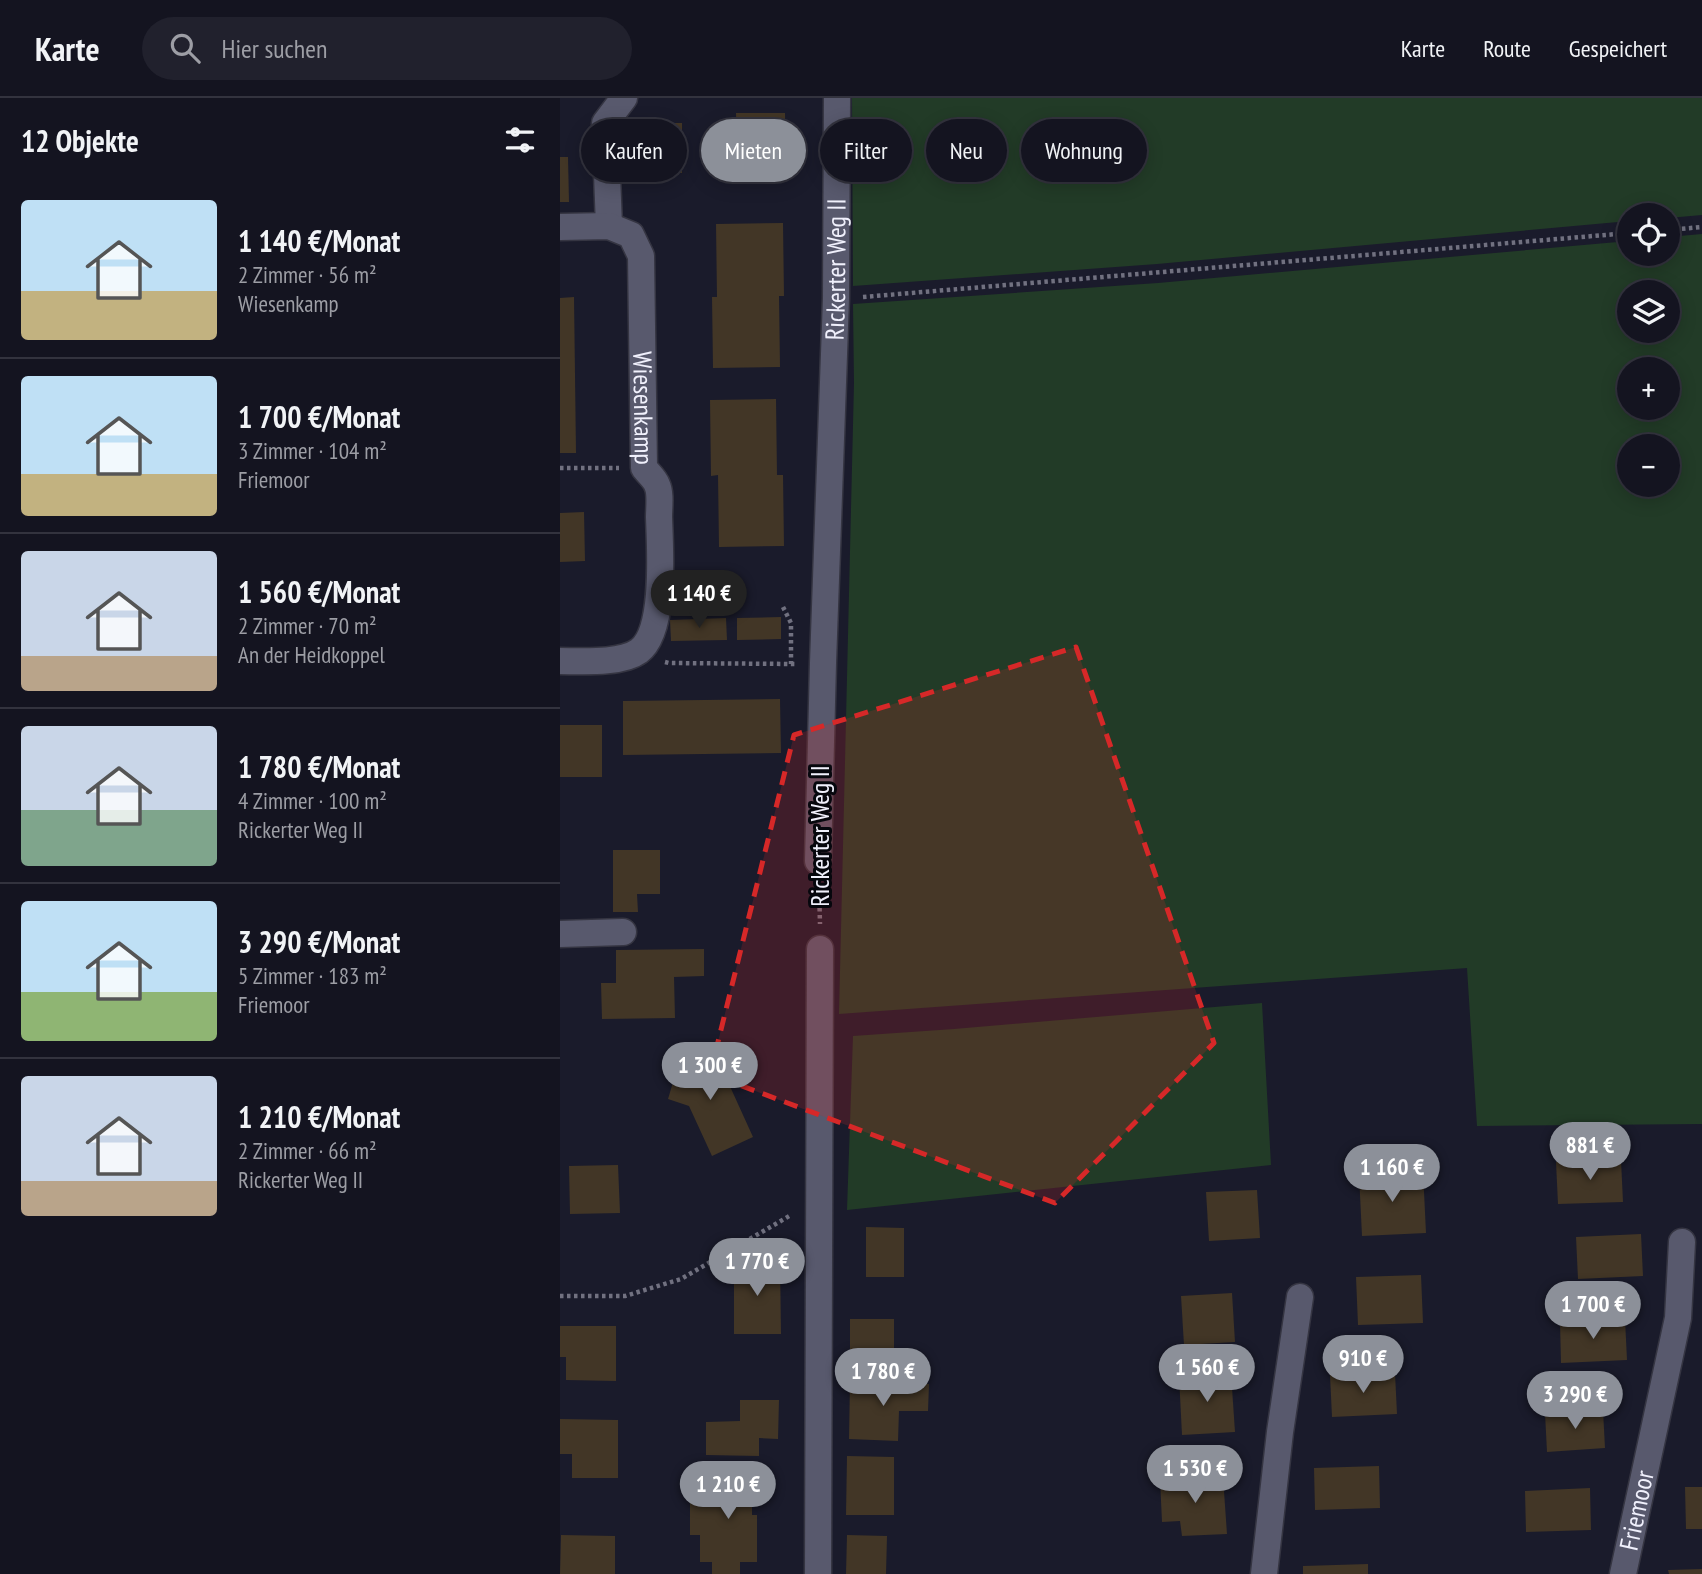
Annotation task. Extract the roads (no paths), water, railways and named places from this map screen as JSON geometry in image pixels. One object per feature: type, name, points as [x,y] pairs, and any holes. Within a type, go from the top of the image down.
[{"type":"street","points":[[560,227],[608,226],[605,123],[624,98]]},
{"type":"street","name":"Rickerter Weg II","points":[[818,861],[836,298],[837,98]]},
{"type":"street","name":"Wiesenkamp","points":[[560,661],[588,662],[621,658],[638,652],[648,641],[659,605],[658,486],[644,468],[641,256],[631,235],[608,226]]},
{"type":"street","points":[[560,934],[623,932]]},
{"type":"street","points":[[818,1574],[820,949]]},
{"type":"street","name":"Friemoor","points":[[1623,1574],[1678,1318],[1682,1242]]},
{"type":"street","points":[[1264,1574],[1280,1432],[1300,1297]]}]
